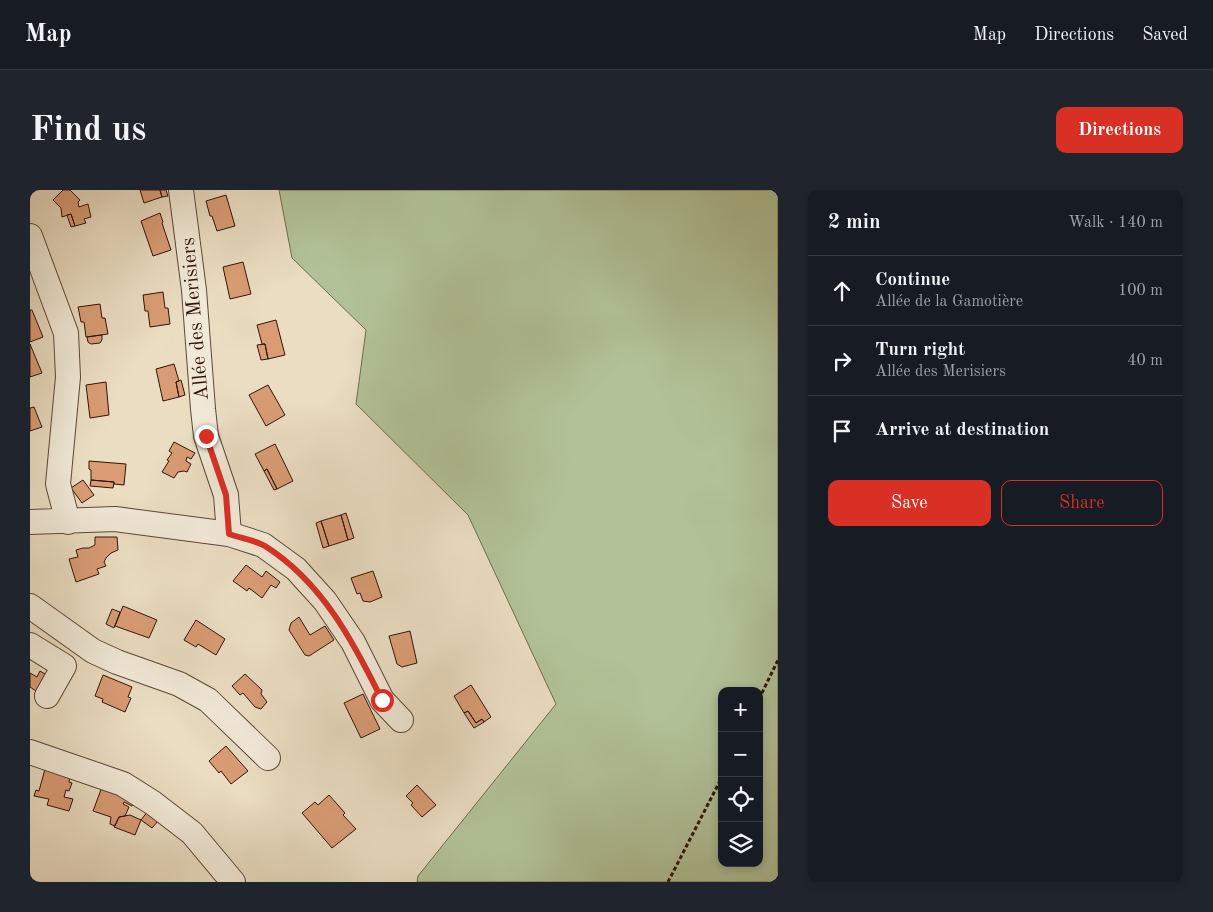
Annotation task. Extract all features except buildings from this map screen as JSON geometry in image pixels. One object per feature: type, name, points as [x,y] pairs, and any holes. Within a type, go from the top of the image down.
[{"type":"street","name":"Allée des Merisiers","points":[[181,190],[194,290],[206,436],[226,495],[229,534]]},
{"type":"street","points":[[30,236],[66,333],[68,377],[58,484],[68,522]]},
{"type":"street","points":[[30,522],[115,519],[229,534],[263,545],[296,568],[325,601],[353,642],[382,700],[401,720]]},
{"type":"street","points":[[30,606],[93,651],[117,662],[178,684],[208,700],[268,758]]},
{"type":"street","points":[[30,645],[64,666],[47,696]]},
{"type":"street","points":[[30,752],[123,784],[154,803],[192,834],[232,882]]},
{"type":"path","points":[[763,691],[778,660]]},
{"type":"path","points":[[668,882],[718,785]]},
{"type":"green space","points":[[279,190],[778,190],[778,882],[417,882],[418,876],[556,704],[468,515],[356,404],[366,330],[292,258]]},
{"type":"route","points":[[206,436],[226,495],[229,534],[263,545],[296,568],[325,601],[353,642],[382,700]]}]
